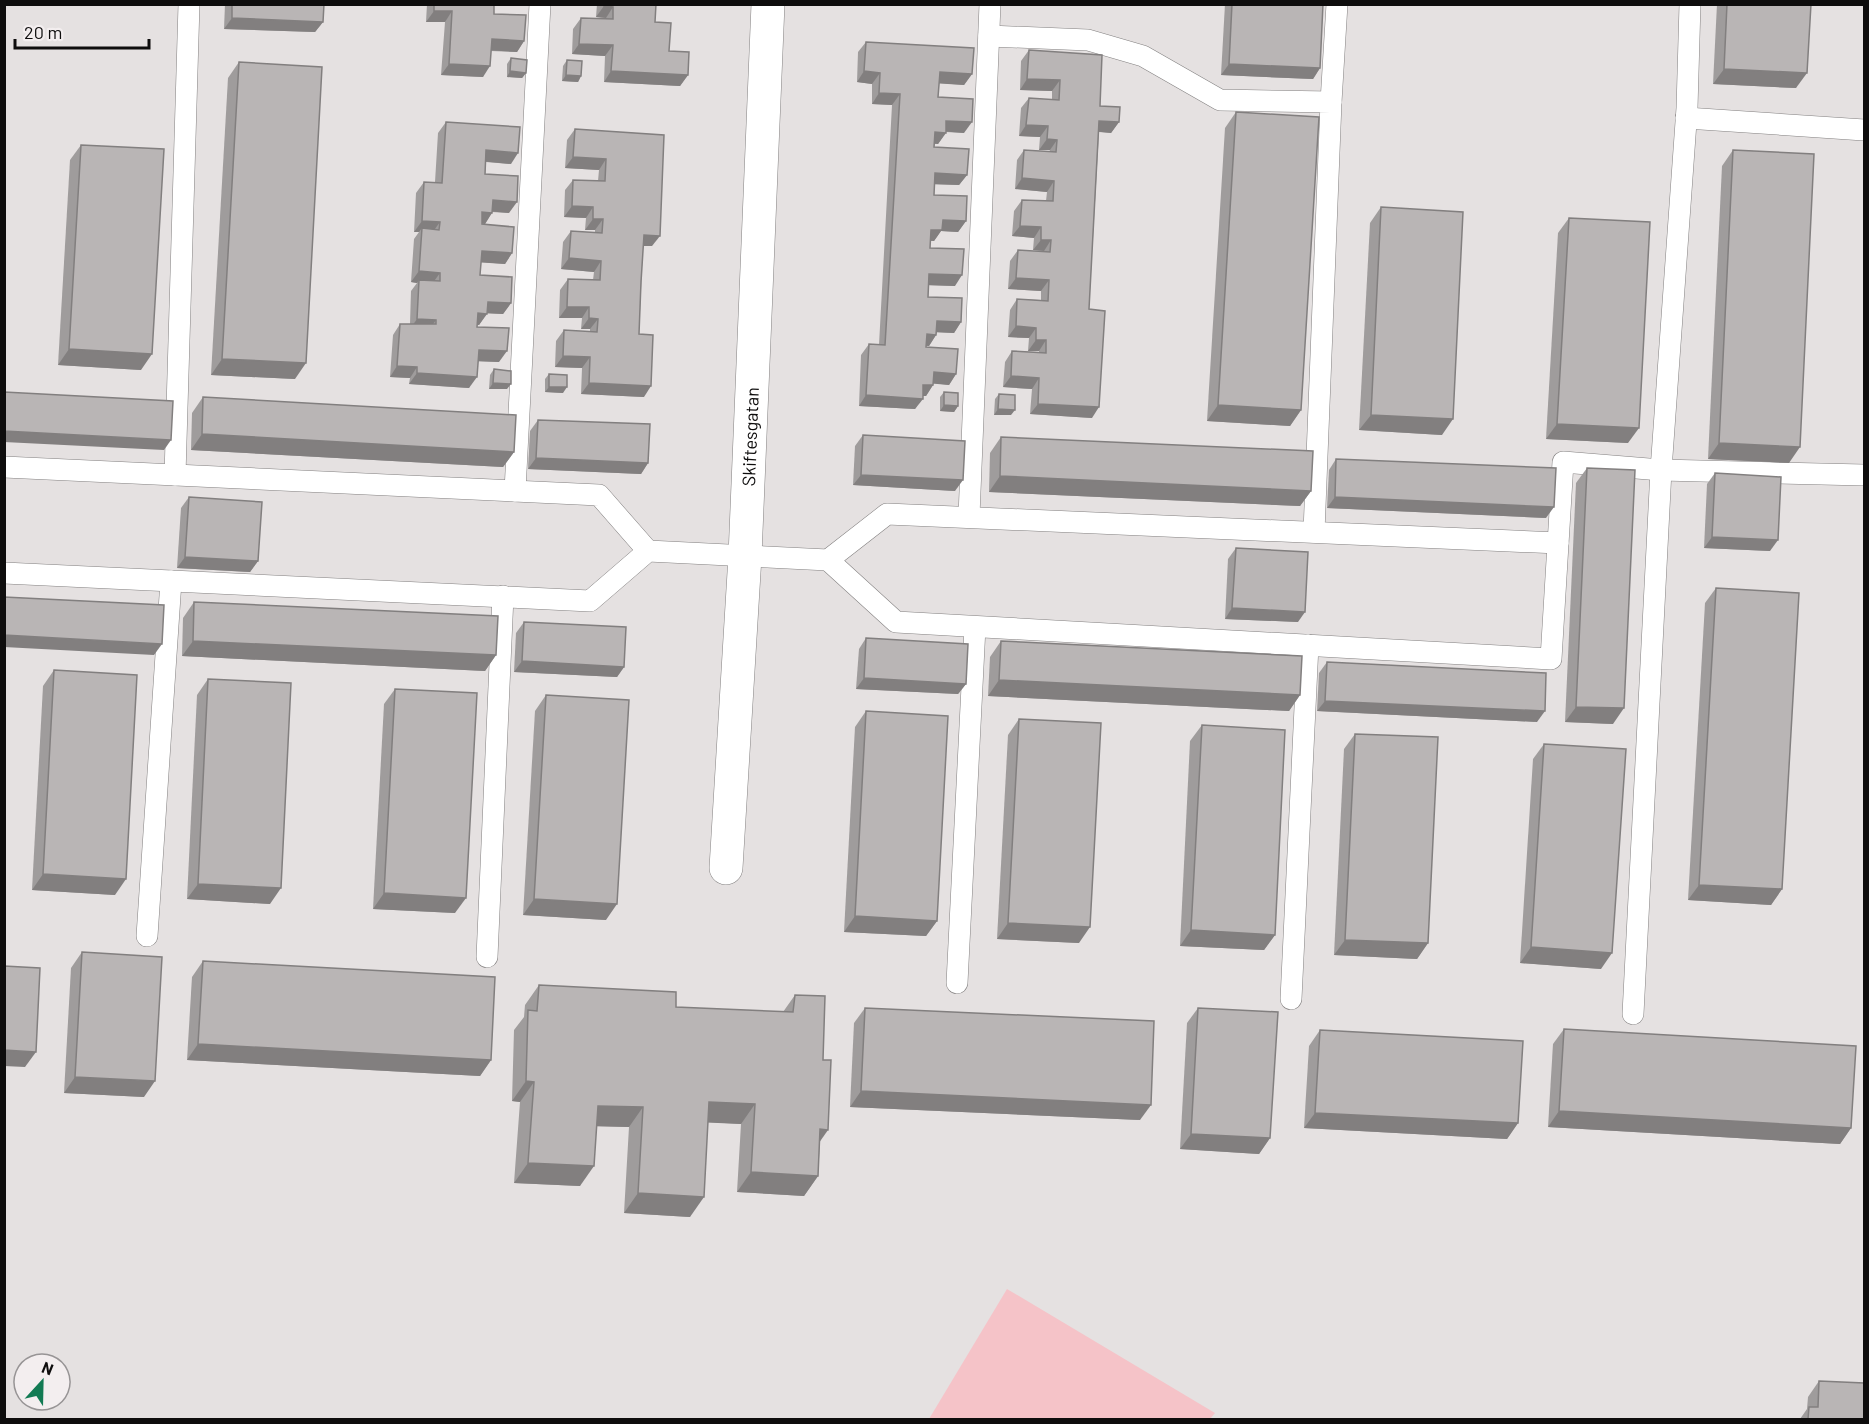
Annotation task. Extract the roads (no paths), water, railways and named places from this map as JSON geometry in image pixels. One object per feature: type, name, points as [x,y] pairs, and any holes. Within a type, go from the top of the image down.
[{"type":"street","name":"Skiftesgatan","points":[[726,868],[745,555],[768,4]]},
{"type":"lane","points":[[175,475],[189,4]]},
{"type":"lane","points":[[515,491],[540,4]]},
{"type":"lane","points":[[969,516],[990,4]]},
{"type":"lane","points":[[1314,532],[1330,102],[1337,4]]},
{"type":"lane","points":[[1633,1014],[1661,470],[1686,118],[1690,4]]},
{"type":"lane","points":[[989,36],[1088,40],[1143,56],[1220,100],[1330,102]]},
{"type":"lane","points":[[1686,118],[1864,130]]},
{"type":"lane","points":[[4,573],[590,601],[648,551],[745,555],[828,560],[896,622],[1551,659],[1563,462],[1661,470],[1864,475]]},
{"type":"lane","points":[[4,467],[599,495],[648,551]]},
{"type":"lane","points":[[828,560],[887,514],[1558,543]]},
{"type":"lane","points":[[147,936],[171,581]]},
{"type":"lane","points":[[487,957],[503,596]]},
{"type":"lane","points":[[957,983],[975,627]]},
{"type":"lane","points":[[1291,999],[1308,645]]}]
